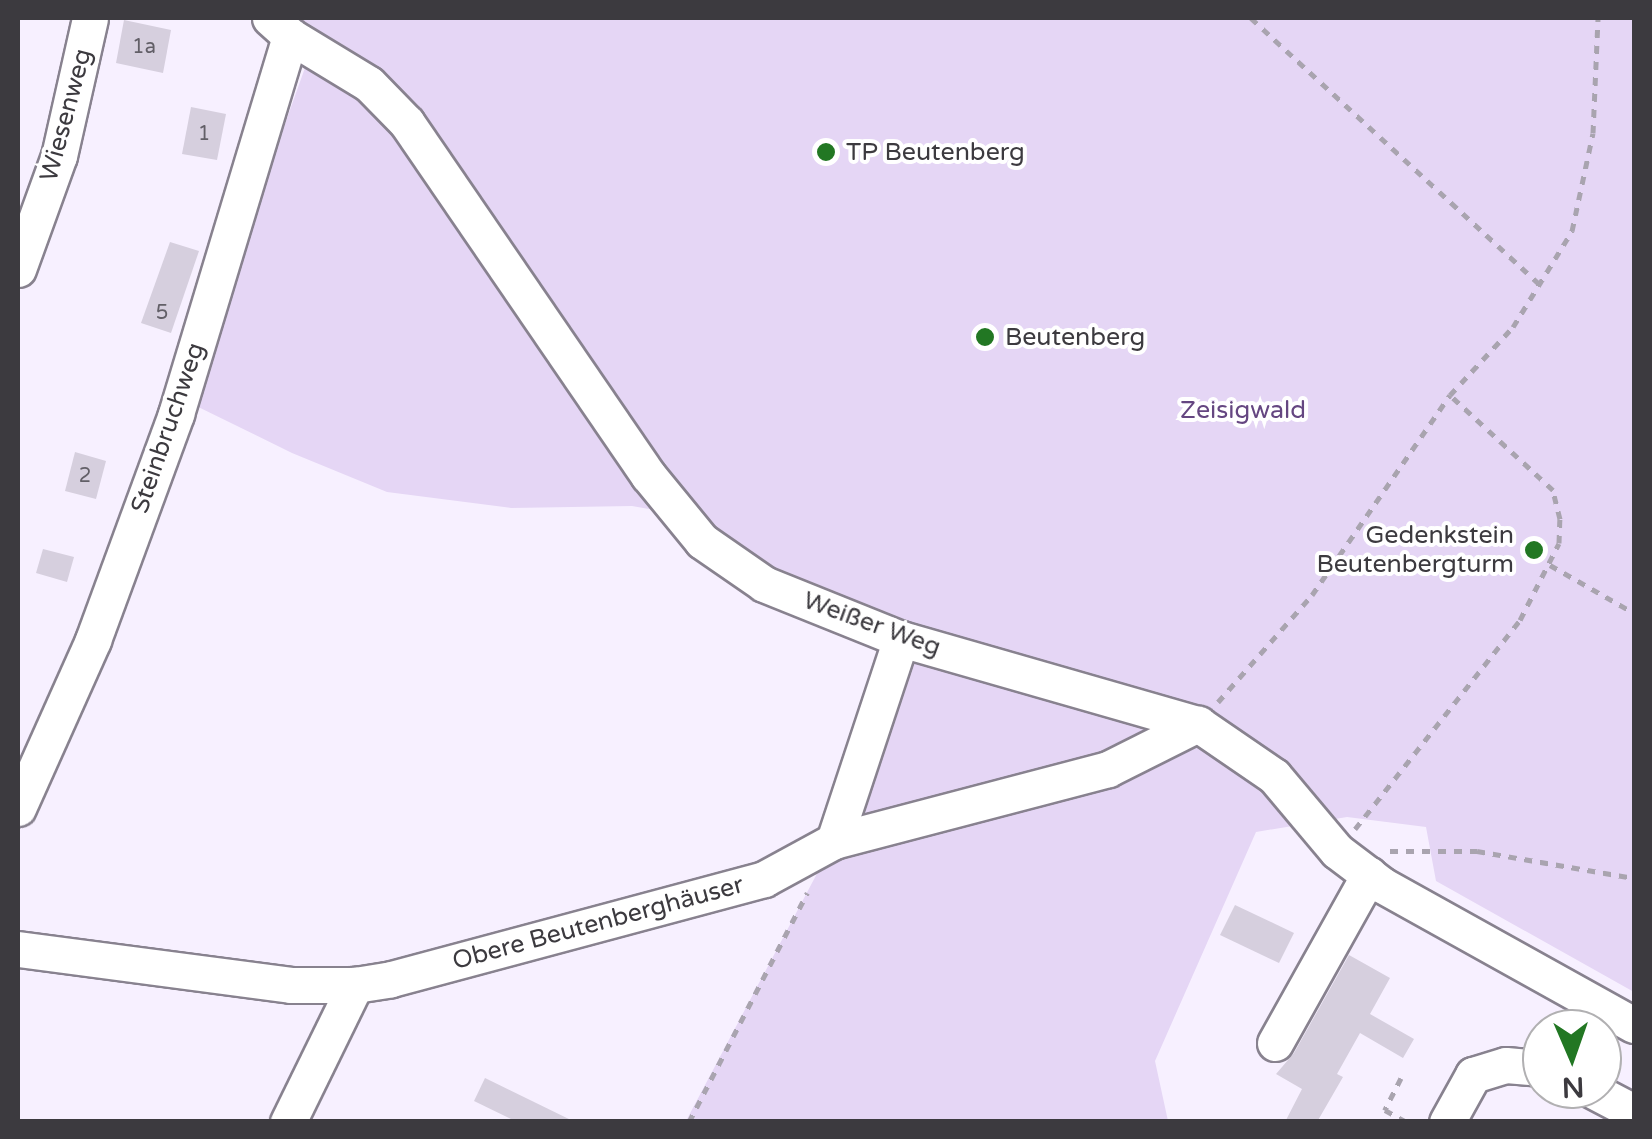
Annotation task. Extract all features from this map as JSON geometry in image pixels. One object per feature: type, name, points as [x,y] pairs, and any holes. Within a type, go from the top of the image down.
[{"type":"street","name":"Wiesenweg","points":[[18,269],[60,156],[90,18]]},
{"type":"street","name":"Weißer Weg","points":[[280,27],[369,84],[407,123],[648,475],[702,541],[764,584],[901,639],[1198,724],[1274,776],[1338,851],[1369,875],[1634,1026]]},
{"type":"street","name":"Steinbruchweg","points":[[18,808],[93,640],[176,414],[280,27]]},
{"type":"street","points":[[834,841],[901,639]]},
{"type":"street","name":"Obere Beutenberghäuser","points":[[18,950],[292,984],[355,985],[764,879],[834,841],[1108,769],[1198,724]]},
{"type":"street","points":[[1275,1043],[1369,875]]},
{"type":"street","points":[[288,1122],[355,985]]},
{"type":"street","points":[[1447,1122],[1474,1075],[1506,1065],[1522,1066]]},
{"type":"path","points":[[1251,18],[1539,284]]},
{"type":"path","points":[[1198,724],[1312,595],[1450,395],[1512,327],[1572,231],[1593,133],[1598,18]]},
{"type":"path","points":[[1338,851],[1520,620],[1550,565],[1560,531],[1552,490],[1450,395]]},
{"type":"path","points":[[1550,565],[1634,613]]},
{"type":"path","points":[[689,1122],[834,841]]},
{"type":"path","points":[[1338,851],[1476,851],[1634,878]]},
{"type":"path","points":[[1401,1078],[1385,1110],[1407,1122]]},
{"type":"green space","name":"Zeisigwald","points":[[267,18],[1634,18],[1634,992],[1436,881],[1426,827],[1347,817],[1256,832],[1155,1061],[1168,1121],[686,1121],[867,779],[913,626],[783,582],[700,518],[632,506],[511,508],[387,492],[292,453],[186,401],[306,65]]},
{"type":"building","points":[[124,20],[171,30],[163,73],[116,63]]},
{"type":"building","points":[[191,107],[226,114],[217,160],[182,154]]},
{"type":"building","points":[[170,242],[199,251],[171,333],[141,323]]},
{"type":"building","points":[[75,452],[106,461],[96,499],[65,491]]},
{"type":"building","points":[[43,549],[74,557],[67,582],[36,573]]},
{"type":"building","points":[[1235,905],[1294,933],[1279,963],[1220,935]]},
{"type":"building","points":[[1349,955],[1390,978],[1370,1014],[1414,1039],[1403,1058],[1360,1033],[1337,1074],[1343,1077],[1317,1122],[1285,1122],[1302,1089],[1276,1074],[1294,1053]]},
{"type":"building","points":[[485,1078],[575,1122],[517,1122],[474,1101]]},
{"type":"place","name":"TP Beutenberg","points":[[826,152]]},
{"type":"place","name":"Beutenberg","points":[[985,337]]},
{"type":"place","name":"Gedenkstein Beutenbergturm","points":[[1534,550]]}]
